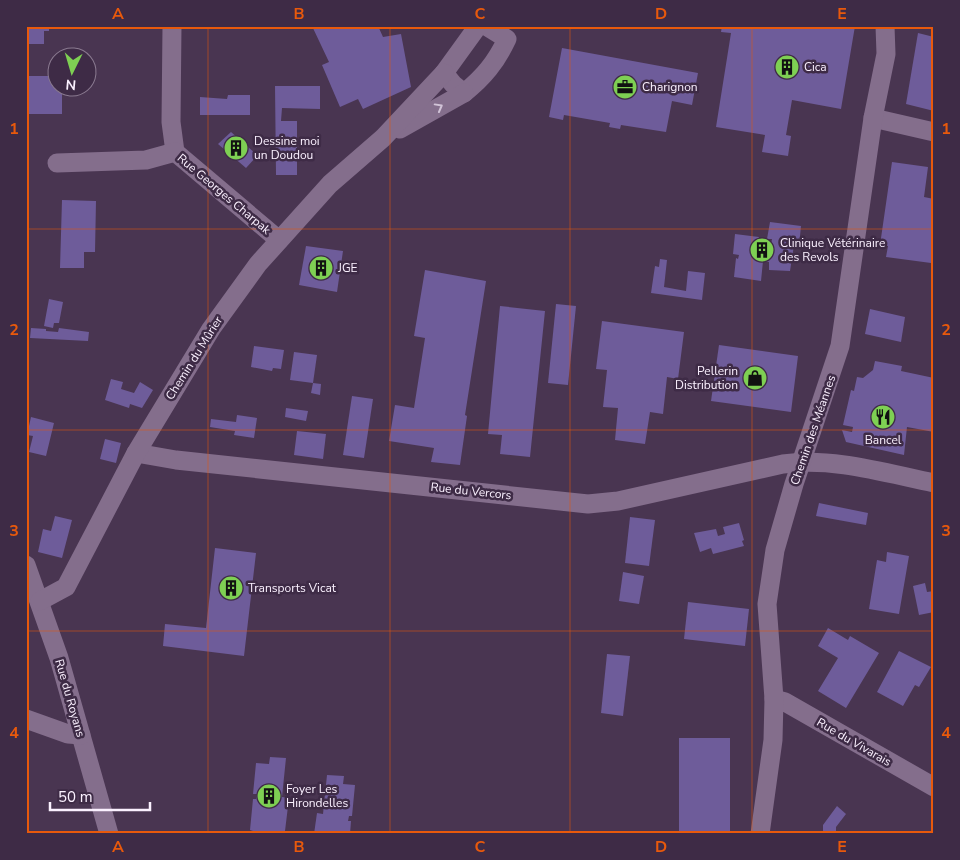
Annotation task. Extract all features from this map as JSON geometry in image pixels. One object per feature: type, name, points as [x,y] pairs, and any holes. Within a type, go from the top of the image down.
[{"type":"street","name":"Rue Georges Charpak","points":[[172,26],[171,122],[175,152],[279,240]]},
{"type":"street","name":"Chemin du Mûrier","points":[[40,601],[66,587],[136,453],[211,329],[258,264],[330,184],[383,138],[444,73],[478,26]]},
{"type":"street","name":"Chemin du Mûrier","points":[[383,138],[464,93],[484,78],[498,58],[509,33],[486,26]]},
{"type":"street","name":"Chemin des Méannes","points":[[760,834],[773,740],[774,699],[767,604],[775,550],[840,346],[873,118],[886,54],[885,26]]},
{"type":"street","points":[[444,73],[452,84],[464,93]]},
{"type":"street","points":[[873,118],[934,132]]},
{"type":"street","points":[[57,162],[146,160],[175,152]]},
{"type":"street","name":"Rue du Vercors","points":[[136,453],[176,460],[594,504],[625,500],[802,461],[828,463],[934,483]]},
{"type":"street","name":"Rue du Royans","points":[[26,565],[59,658],[109,834]]},
{"type":"street","name":"Rue du Vivarais","points":[[774,699],[785,702],[934,787]]},
{"type":"street","points":[[26,719],[68,734],[81,735]]},
{"type":"building","points":[[26,26],[49,26],[49,31],[44,31],[44,44],[26,44]]},
{"type":"building","points":[[312,26],[378,26],[383,37],[401,34],[411,87],[363,109],[358,99],[340,107],[322,65],[329,62]]},
{"type":"building","name":"Cica","points":[[722,26],[855,26],[841,109],[792,100],[786,135],[791,136],[788,156],[762,152],[765,135],[716,127],[731,33],[721,32]]},
{"type":"building","points":[[918,33],[934,37],[934,111],[906,104]]},
{"type":"building","name":"Charignon","points":[[562,48],[698,73],[692,105],[672,101],[666,132],[621,125],[620,129],[609,127],[610,123],[564,115],[563,120],[549,117]]},
{"type":"building","points":[[26,76],[48,76],[48,98],[62,98],[62,114],[26,114]]},
{"type":"building","points":[[275,86],[320,86],[320,109],[282,108],[281,121],[297,121],[297,175],[276,175]]},
{"type":"building","points":[[228,95],[250,95],[250,115],[200,115],[200,97],[227,99]]},
{"type":"building","name":"Dessine moi un Doudou","points":[[231,132],[256,154],[256,157],[246,168],[218,144]]},
{"type":"building","points":[[892,162],[928,167],[924,197],[934,199],[934,243],[931,263],[886,257],[888,246],[880,245]]},
{"type":"building","points":[[62,200],[96,201],[95,252],[84,252],[84,268],[60,268]]},
{"type":"building","name":"Clinique Vétérinaire des Revols","points":[[770,222],[801,226],[799,246],[794,245],[790,271],[769,270],[769,262],[763,261],[761,281],[734,277],[736,258],[738,259],[739,255],[733,254],[735,234],[759,237],[758,244],[771,245],[772,239],[767,239]]},
{"type":"building","name":"JGE","points":[[306,246],[343,251],[337,292],[299,285]]},
{"type":"building","points":[[660,259],[667,260],[664,287],[686,291],[688,271],[705,273],[702,300],[651,293],[655,266],[659,267]]},
{"type":"building","points":[[425,270],[486,281],[465,415],[467,416],[460,465],[431,462],[434,448],[389,441],[395,405],[414,408],[425,338],[414,336]]},
{"type":"building","points":[[49,299],[63,302],[59,323],[54,323],[53,328],[44,326]]},
{"type":"building","points":[[556,304],[576,306],[568,385],[548,383]]},
{"type":"building","points":[[500,306],[545,311],[530,457],[500,454],[502,435],[488,434]]},
{"type":"building","points":[[870,309],[905,317],[901,342],[865,334]]},
{"type":"building","points":[[602,321],[684,332],[678,379],[667,377],[663,414],[650,412],[645,444],[615,440],[618,408],[603,407],[607,370],[596,369]]},
{"type":"building","points":[[31,328],[58,332],[59,328],[89,332],[88,341],[30,338]]},
{"type":"building","name":"Pellerin Distribution","points":[[719,345],[798,356],[791,412],[711,401]]},
{"type":"building","points":[[254,346],[284,350],[281,369],[273,368],[272,371],[251,367]]},
{"type":"building","points":[[294,352],[317,355],[313,383],[290,380]]},
{"type":"building","points":[[875,361],[902,366],[901,371],[934,378],[934,432],[907,427],[904,455],[846,442],[842,430],[852,432],[853,427],[843,425],[851,390],[854,391],[857,377],[863,378],[873,370]]},
{"type":"building","points":[[111,379],[123,382],[121,389],[134,393],[140,382],[153,390],[142,408],[130,404],[129,408],[105,400]]},
{"type":"building","points":[[313,383],[321,384],[320,395],[311,393]]},
{"type":"building","points":[[352,396],[373,399],[364,458],[343,455]]},
{"type":"building","points":[[286,408],[308,411],[306,421],[285,417]]},
{"type":"building","points":[[237,415],[257,418],[254,438],[234,435],[235,431],[210,427],[211,419],[236,422]]},
{"type":"building","points":[[31,417],[54,423],[46,456],[29,452],[33,436],[27,435]]},
{"type":"building","points":[[297,431],[326,434],[323,459],[294,455]]},
{"type":"building","points":[[105,439],[121,443],[116,463],[100,459]]},
{"type":"building","points":[[819,503],[868,513],[866,525],[816,516]]},
{"type":"building","points":[[55,516],[72,520],[62,558],[38,552],[43,529],[51,531]]},
{"type":"building","points":[[630,517],[655,520],[649,566],[625,563]]},
{"type":"building","points":[[739,523],[744,546],[713,554],[711,548],[700,552],[694,533],[716,529],[718,536],[725,534],[723,527]]},
{"type":"building","name":"Transports Vicat","points":[[215,548],[256,553],[244,656],[163,646],[165,624],[206,628]]},
{"type":"building","points":[[887,552],[909,556],[899,614],[869,609],[877,560],[886,562]]},
{"type":"building","points":[[623,572],[644,576],[639,604],[619,601]]},
{"type":"building","points":[[925,583],[927,592],[934,591],[934,612],[919,615],[913,586]]},
{"type":"building","points":[[688,602],[749,609],[745,646],[684,639]]},
{"type":"building","points":[[828,628],[848,640],[850,636],[879,653],[846,708],[818,691],[838,658],[818,646]]},
{"type":"building","points":[[899,651],[931,667],[919,687],[915,685],[903,706],[877,692]]},
{"type":"building","points":[[607,654],[630,656],[623,716],[601,713]]},
{"type":"building","points":[[679,738],[730,738],[730,834],[679,834]]},
{"type":"building","name":"Foyer Les Hirondelles","points":[[270,757],[286,758],[282,797],[289,798],[285,831],[296,834],[253,834],[253,831],[250,830],[253,799],[256,799],[257,794],[253,794],[256,763],[269,764]]},
{"type":"building","name":"Foyer Les Hirondelles","points":[[327,775],[344,776],[343,784],[355,785],[352,816],[349,816],[348,821],[351,821],[350,834],[314,834],[317,813],[323,814]]},
{"type":"building","points":[[837,806],[846,814],[836,827],[836,834],[823,834],[823,825]]},
{"type":"place","name":"Cica","points":[[787,67]]},
{"type":"place","name":"Charignon","points":[[625,87]]},
{"type":"place","name":"Dessine moi un Doudou","points":[[236,148]]},
{"type":"place","name":"Clinique Vétérinaire des Revols","points":[[762,250]]},
{"type":"place","name":"JGE","points":[[321,268]]},
{"type":"place","name":"Pellerin Distribution","points":[[755,378]]},
{"type":"place","name":"Bancel","points":[[883,417]]},
{"type":"place","name":"Transports Vicat","points":[[231,588]]},
{"type":"place","name":"Foyer Les Hirondelles","points":[[269,796]]}]
